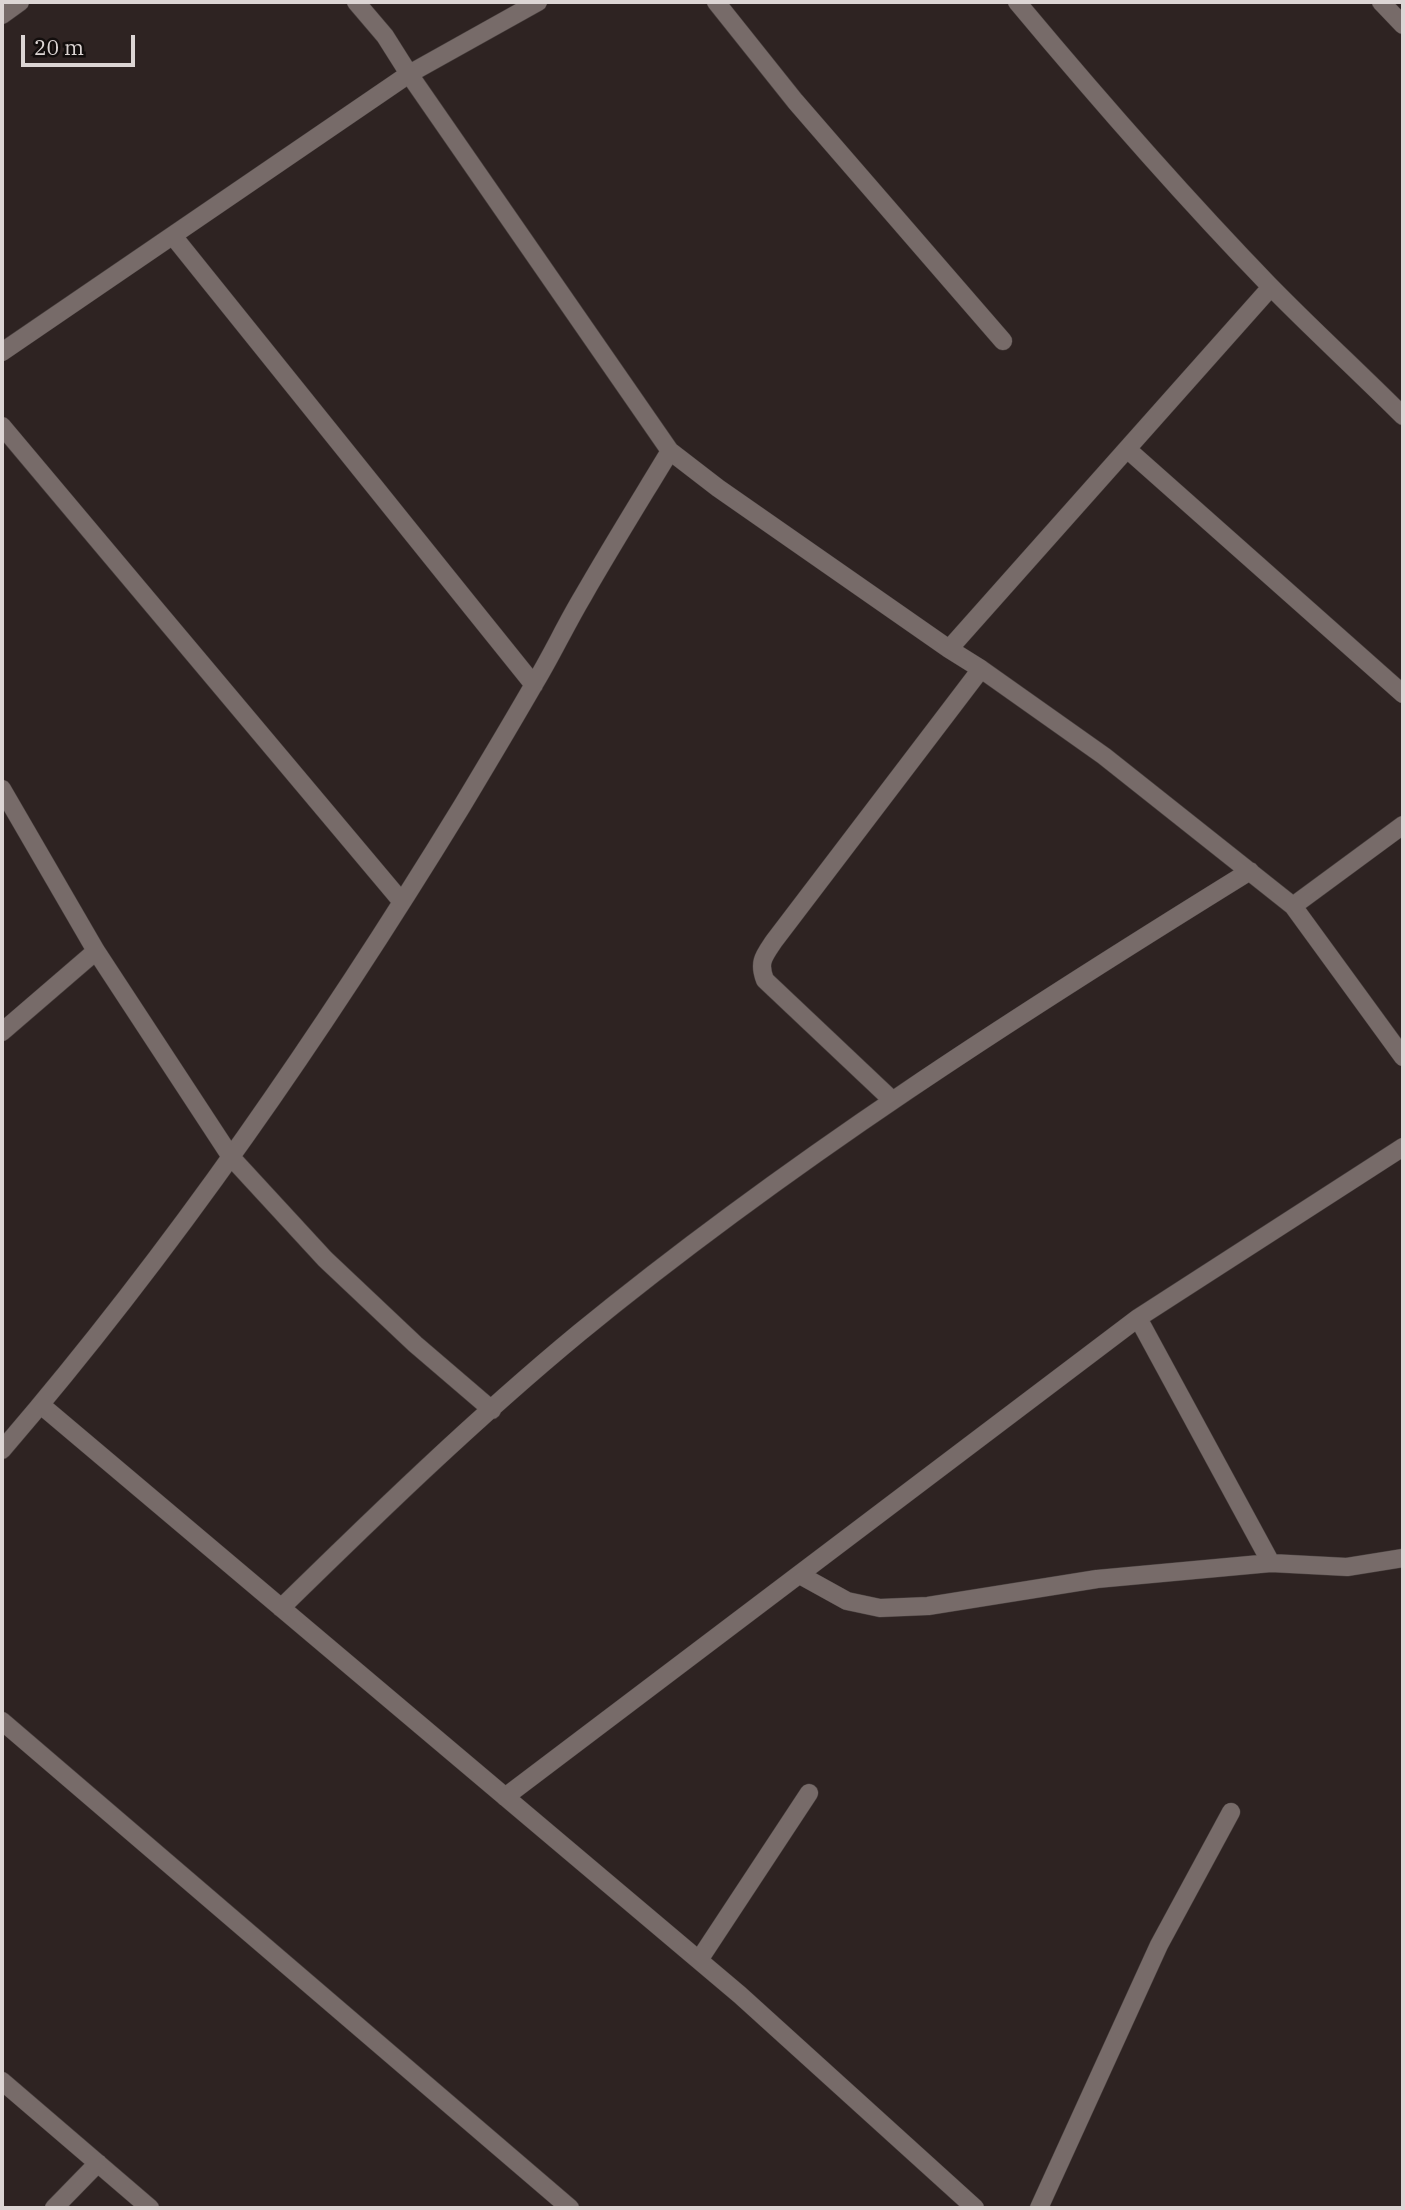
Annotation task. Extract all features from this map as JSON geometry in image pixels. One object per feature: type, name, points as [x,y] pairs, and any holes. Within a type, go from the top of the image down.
[{"type":"street","points":[[2,15],[20,2]]},
{"type":"street","points":[[356,2],[386,36],[670,451],[1104,756],[1293,906],[1403,1057]]},
{"type":"street","points":[[5,344],[173,236],[410,74],[538,2]]},
{"type":"street","points":[[716,2],[795,102],[1003,341]]},
{"type":"street","points":[[1017,2],[1167,175],[1271,287],[1403,416]]},
{"type":"street","points":[[1381,2],[1403,25]]},
{"type":"street","points":[[173,236],[534,685]]},
{"type":"street","points":[[949,649],[1271,287]]},
{"type":"street","points":[[2,426],[402,902]]},
{"type":"street","points":[[1126,449],[1403,694]]},
{"type":"street","points":[[2,1450],[151,1266],[315,1036],[402,902],[534,685],[581,598],[670,451]]},
{"type":"street","points":[[892,1100],[765,980],[761,968],[774,941],[981,669]]},
{"type":"street","points":[[2,789],[96,951],[231,1157],[325,1259],[415,1344],[492,1409]]},
{"type":"street","points":[[1293,906],[1403,825]]},
{"type":"street","points":[[281,1608],[386,1505],[492,1409],[577,1335],[678,1255],[892,1100],[1085,973],[1250,871]]},
{"type":"street","points":[[2,1032],[96,951]]},
{"type":"street","points":[[505,1797],[1138,1318],[1403,1147]]},
{"type":"street","points":[[1138,1318],[1271,1563]]},
{"type":"street","points":[[41,1405],[699,1960],[975,2208]]},
{"type":"street","points":[[800,1574],[847,1601],[880,1608],[928,1606],[1097,1579],[1271,1563],[1347,1567],[1403,1558]]},
{"type":"street","points":[[2,1721],[570,2208]]},
{"type":"street","points":[[699,1960],[809,1793]]},
{"type":"street","points":[[1039,2208],[1159,1945],[1231,1812]]},
{"type":"street","points":[[2,2081],[150,2208]]},
{"type":"street","points":[[54,2208],[98,2163]]}]
